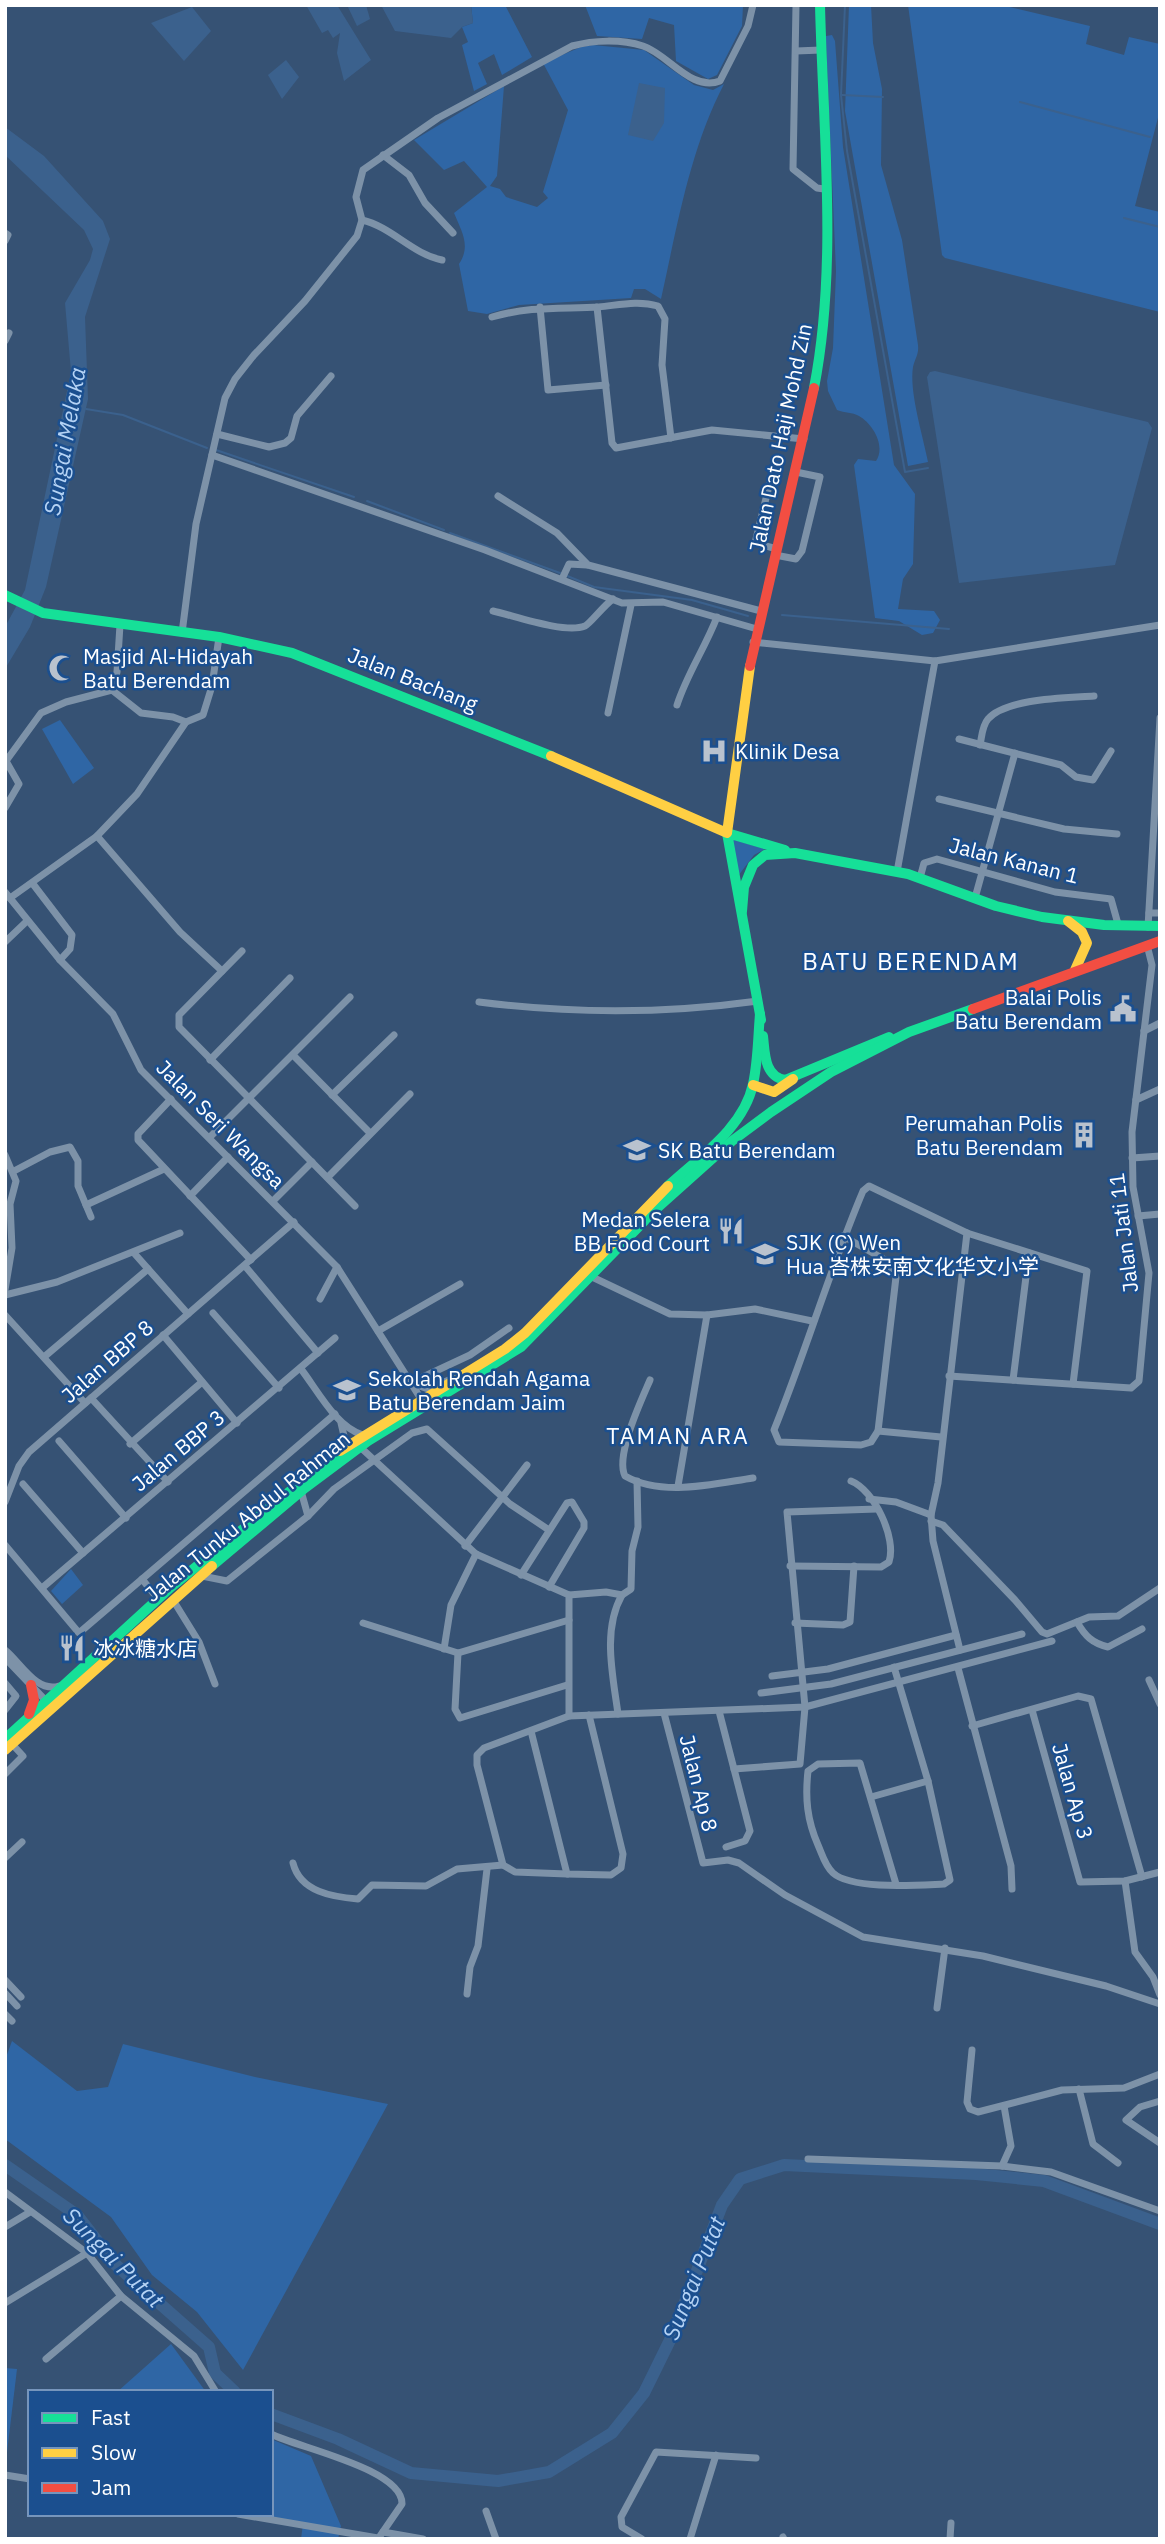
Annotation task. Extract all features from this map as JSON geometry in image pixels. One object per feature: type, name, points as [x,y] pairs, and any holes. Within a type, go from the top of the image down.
[{"type":"main road","name":"Jalan Dato Haji Mohd Zin","points":[[760,1014],[727,833],[753,642],[804,439],[825,319],[820,5]]},
{"type":"main road","name":"Jalan Bachang","points":[[5,595],[43,613],[269,646],[314,661],[593,773],[727,833],[792,852],[920,877],[975,898],[1026,913],[1065,920],[1154,926]]},
{"type":"main road","points":[[742,911],[744,882],[752,866],[765,855],[792,852]]},
{"type":"main road","points":[[1065,920],[1081,929],[1089,943],[1087,953],[1075,970]]},
{"type":"main road","name":"Jalan Tunku Abdul Rahman","points":[[8,1744],[26,1719],[49,1704],[63,1685],[158,1599],[325,1462],[363,1435],[515,1352],[656,1209],[732,1140],[813,1082],[909,1032],[1160,941]]},
{"type":"main road","points":[[760,1014],[772,1075],[778,1080],[793,1079]]},
{"type":"main road","name":"Jalan Tunku Abdul Rahman","points":[[8,1744],[49,1704],[301,1491],[360,1446],[525,1334],[652,1201],[733,1125],[744,1109],[753,1085],[760,1014]]},
{"type":"main road","points":[[753,1085],[774,1092],[793,1079],[873,1041],[909,1032]]},
{"type":"main road","points":[[26,1719],[34,1700],[32,1685]]},
{"type":"street","points":[[182,633],[196,524],[225,398],[235,379],[351,245],[362,220],[356,197],[363,170],[438,118],[555,53],[592,41],[644,46],[696,80],[708,83],[720,81],[748,26],[753,5]]},
{"type":"street","points":[[796,9],[793,169],[814,187],[824,189]]},
{"type":"street","points":[[796,51],[821,50]]},
{"type":"street","points":[[383,155],[408,175],[420,197],[453,233]]},
{"type":"street","points":[[362,220],[380,225],[420,252],[442,260]]},
{"type":"street","points":[[492,317],[540,307],[597,307],[639,303],[658,306],[664,313],[662,365],[671,438]]},
{"type":"street","points":[[540,307],[548,390],[607,385]]},
{"type":"street","points":[[597,307],[613,446],[619,448],[712,430],[804,439]]},
{"type":"street","points":[[217,434],[269,446],[285,443],[294,432],[297,416],[331,376]]},
{"type":"street","points":[[212,454],[563,575],[612,599],[631,605],[663,603],[757,629]]},
{"type":"street","points":[[772,474],[755,543],[796,559],[802,551],[820,477],[796,472]]},
{"type":"street","points":[[498,496],[557,533],[588,565]]},
{"type":"street","points":[[563,575],[573,564],[588,565],[761,611]]},
{"type":"street","points":[[493,611],[549,624],[582,627],[588,625],[598,610],[612,599]]},
{"type":"street","points":[[608,713],[631,605]]},
{"type":"street","points":[[677,705],[685,681],[706,646],[717,617]]},
{"type":"street","points":[[112,690],[117,671],[120,625]]},
{"type":"street","points":[[753,642],[935,661],[1160,625]]},
{"type":"street","points":[[112,690],[141,713],[173,717],[186,722],[198,719],[206,706],[219,637]]},
{"type":"street","points":[[897,872],[935,661]]},
{"type":"street","points":[[5,808],[19,784],[6,761],[38,716],[66,702],[112,690]]},
{"type":"street","points":[[980,745],[985,723],[997,712],[1049,699],[1094,696]]},
{"type":"street","points":[[1154,926],[1149,912],[1156,855],[1160,718]]},
{"type":"street","points":[[8,895],[33,884],[97,836],[137,794],[186,722]]},
{"type":"street","points":[[959,739],[1068,767],[1076,777],[1093,780],[1111,751]]},
{"type":"street","points":[[975,898],[1015,753]]},
{"type":"street","points":[[939,799],[1064,829],[1117,834]]},
{"type":"street","points":[[97,836],[180,932],[222,971]]},
{"type":"street","name":"Jalan Kanan 1","points":[[920,877],[924,863],[932,859],[1055,892],[1111,899],[1118,924]]},
{"type":"street","points":[[33,884],[72,935],[70,949],[60,960]]},
{"type":"street","name":"Jalan Seri Wangsa","points":[[8,895],[60,960],[113,1014],[132,1058],[337,1267],[423,1402]]},
{"type":"street","points":[[1149,912],[1160,913]]},
{"type":"street","points":[[5,942],[27,921]]},
{"type":"street","name":"Jalan Jati 11","points":[[1073,1384],[1130,1388],[1139,1381],[1150,1273],[1138,1216],[1132,1158],[1152,965],[1147,945]]},
{"type":"street","points":[[242,951],[183,1009],[177,1021],[210,1060],[355,1206]]},
{"type":"street","points":[[1152,965],[1160,961]]},
{"type":"street","points":[[210,1060],[290,978]]},
{"type":"street","points":[[210,1137],[350,997]]},
{"type":"street","points":[[479,1002],[531,1009],[625,1013],[686,1010],[758,1001]]},
{"type":"street","points":[[1144,1031],[1160,1023]]},
{"type":"street","points":[[332,1095],[394,1035]]},
{"type":"street","points":[[293,1055],[370,1133]]},
{"type":"street","points":[[1136,1100],[1160,1089]]},
{"type":"street","points":[[328,1177],[410,1094]]},
{"type":"street","points":[[171,1099],[137,1136],[248,1263],[318,1353]]},
{"type":"street","points":[[14,1171],[50,1152],[70,1147],[78,1161],[77,1181],[91,1217]]},
{"type":"street","points":[[5,1156],[14,1171],[16,1181],[9,1211],[5,1292],[45,1286],[180,1233]]},
{"type":"street","points":[[1132,1158],[1160,1156]]},
{"type":"street","points":[[190,1196],[228,1157]]},
{"type":"street","points":[[274,1200],[313,1162]]},
{"type":"street","points":[[86,1205],[164,1169]]},
{"type":"street","points":[[844,1236],[887,1261],[896,1277],[878,1431],[871,1442],[861,1445],[784,1443],[776,1439],[775,1430],[812,1321],[844,1236],[863,1191],[869,1186],[967,1233],[1087,1271],[1073,1384],[949,1376]]},
{"type":"street","points":[[1138,1216],[1160,1214]]},
{"type":"street","name":"Jalan BBP 8","points":[[5,1502],[23,1459],[294,1222]]},
{"type":"street","points":[[960,1650],[933,1541],[931,1518],[967,1233]]},
{"type":"street","points":[[134,1253],[188,1314]]},
{"type":"street","points":[[1013,1380],[1029,1253]]},
{"type":"street","points":[[320,1299],[337,1267]]},
{"type":"street","points":[[44,1357],[148,1269]]},
{"type":"street","points":[[1150,1273],[1160,1273]]},
{"type":"street","points":[[590,1276],[658,1311],[681,1316],[755,1309],[812,1321]]},
{"type":"street","points":[[378,1331],[460,1284]]},
{"type":"street","points":[[213,1313],[279,1388]]},
{"type":"street","points":[[5,1315],[168,1482]]},
{"type":"street","points":[[678,1486],[707,1315]]},
{"type":"street","points":[[410,1383],[481,1348],[509,1328]]},
{"type":"street","points":[[163,1335],[237,1423]]},
{"type":"street","name":"Jalan BBP 3","points":[[42,1588],[335,1338]]},
{"type":"street","points":[[481,1348],[488,1361]]},
{"type":"street","points":[[301,1369],[341,1422],[352,1432],[363,1435]]},
{"type":"street","points":[[410,1383],[428,1389],[463,1374]]},
{"type":"street","points":[[650,1380],[625,1450],[621,1467],[625,1476],[637,1481],[704,1487],[753,1478]]},
{"type":"street","points":[[130,1444],[202,1382]]},
{"type":"street","points":[[5,1545],[79,1633],[335,1414]]},
{"type":"street","points":[[325,1462],[343,1441],[341,1422]]},
{"type":"street","points":[[202,1576],[227,1581],[308,1516],[334,1489],[412,1433],[427,1429],[502,1496],[549,1530]]},
{"type":"street","points":[[878,1431],[941,1437]]},
{"type":"street","points":[[59,1441],[126,1518]]},
{"type":"street","points":[[345,1447],[353,1444],[360,1446],[476,1555],[569,1595],[606,1592],[622,1595]]},
{"type":"street","points":[[465,1546],[527,1465]]},
{"type":"street","points":[[618,1714],[610,1647],[615,1608],[632,1584],[632,1551],[638,1527],[637,1481]]},
{"type":"street","points":[[790,1566],[881,1567],[889,1562],[890,1538],[877,1509],[851,1481]]},
{"type":"street","points":[[23,1484],[83,1553]]},
{"type":"street","points":[[301,1491],[308,1516]]},
{"type":"street","points":[[869,1499],[897,1502],[943,1525],[1042,1632],[1047,1634],[1098,1616],[1118,1616],[1160,1588]]},
{"type":"street","points":[[521,1575],[567,1503],[573,1503],[584,1522],[584,1528],[549,1587]]},
{"type":"street","points":[[734,1769],[800,1764],[805,1707],[795,1623],[787,1512],[877,1509]]},
{"type":"street","points":[[444,1649],[451,1605],[476,1555]]},
{"type":"street","points":[[795,1623],[843,1625],[850,1622],[853,1614],[854,1566]]},
{"type":"street","points":[[142,1579],[158,1599]]},
{"type":"street","points":[[569,1595],[569,1716]]},
{"type":"street","points":[[173,1600],[199,1642],[215,1684]]},
{"type":"street","points":[[363,1623],[458,1653],[569,1620]]},
{"type":"street","points":[[1077,1622],[1096,1644],[1108,1647],[1142,1629]]},
{"type":"street","points":[[761,1693],[803,1689],[1022,1634]]},
{"type":"street","points":[[772,1676],[802,1674],[956,1635]]},
{"type":"street","points":[[503,1866],[477,1755],[488,1745],[569,1716],[805,1707],[1052,1641]]},
{"type":"street","points":[[5,1650],[40,1684],[51,1688],[63,1685]]},
{"type":"street","points":[[458,1653],[455,1709],[460,1718],[567,1685]]},
{"type":"street","points":[[5,1658],[49,1704]]},
{"type":"street","points":[[894,1667],[928,1781],[951,1878],[944,1884],[896,1884],[851,1882],[828,1868],[810,1826],[805,1797],[808,1771],[818,1764],[860,1763],[896,1884]]},
{"type":"street","points":[[958,1668],[1011,1866],[1012,1889]]},
{"type":"street","points":[[1149,1680],[1160,1704]]},
{"type":"street","points":[[5,1683],[16,1696],[5,1710]]},
{"type":"street","points":[[972,1726],[1078,1696],[1093,1702],[1142,1877]]},
{"type":"street","name":"Jalan Ap 3","points":[[1032,1710],[1080,1882],[1125,1881]]},
{"type":"street","points":[[719,1711],[750,1835],[746,1841],[726,1847]]},
{"type":"street","name":"Jalan Ap 8","points":[[664,1713],[701,1861],[707,1864],[729,1860],[739,1863],[785,1895],[854,1934],[945,1948]]},
{"type":"street","points":[[293,1863],[296,1872],[319,1892],[358,1899],[368,1887],[377,1884],[426,1886],[457,1869],[503,1866],[515,1872],[611,1875],[621,1868],[623,1861],[589,1715]]},
{"type":"street","points":[[531,1731],[567,1874]]},
{"type":"street","points":[[6,1773],[23,1756],[8,1744]]},
{"type":"street","points":[[871,1797],[928,1781]]},
{"type":"street","points":[[5,1858],[22,1842]]},
{"type":"street","points":[[467,1994],[470,1967],[478,1946],[487,1869]]},
{"type":"street","points":[[1160,1872],[1125,1881],[1135,1952],[1153,1978],[1160,1995]]},
{"type":"street","points":[[937,2008],[945,1948],[1106,1986],[1160,2004]]},
{"type":"street","points":[[5,1980],[20,1997]]},
{"type":"street","points":[[5,1993],[17,2006]]},
{"type":"street","points":[[5,2014],[12,2021]]},
{"type":"street","points":[[972,2050],[967,2092],[970,2109],[978,2112],[1079,2089],[1124,2088],[1160,2074]]},
{"type":"street","points":[[1079,2089],[1093,2144],[1118,2163]]},
{"type":"street","points":[[1160,2101],[1140,2107],[1125,2120],[1160,2143]]},
{"type":"street","points":[[1002,2166],[1011,2146],[1004,2106]]},
{"type":"street","points":[[808,2159],[1002,2166],[1051,2172],[1160,2211]]},
{"type":"street","points":[[5,2192],[87,2253],[121,2295],[194,2356],[215,2390]]},
{"type":"street","points":[[5,2228],[30,2212]]},
{"type":"street","points":[[5,2303],[87,2253]]},
{"type":"street","points":[[46,2359],[121,2295]]},
{"type":"street","points":[[273,2435],[369,2470],[395,2485],[402,2504],[380,2536]]},
{"type":"street","points":[[642,2539],[628,2532],[620,2522],[652,2455],[663,2451],[756,2458]]},
{"type":"street","points":[[690,2539],[716,2455]]},
{"type":"street","points":[[5,2474],[28,2479]]},
{"type":"street","points":[[486,2511],[496,2539]]},
{"type":"street","points":[[251,2516],[380,2536],[423,2539]]},
{"type":"street","points":[[950,2539],[951,2523]]},
{"type":"shaded area","points":[[471,5],[505,5],[532,57],[502,75],[494,54],[478,63],[487,84],[474,91],[462,45],[468,42],[462,27],[473,23]]},
{"type":"shaded area","points":[[585,5],[743,5],[742,26],[717,75],[708,79],[676,61],[674,25],[649,18],[642,39],[597,36]]},
{"type":"shaded area","points":[[849,5],[871,5],[873,43],[882,89],[881,165],[902,240],[918,345],[913,367],[913,389],[928,462],[908,466],[845,111]]},
{"type":"shaded area","points":[[908,5],[1001,5],[1090,26],[1086,44],[1124,55],[1129,37],[1160,44],[1160,110],[1135,206],[1160,212],[1160,312],[945,258],[942,255]]},
{"type":"shaded area","points":[[832,35],[835,41],[843,147],[894,465],[915,494],[913,564],[903,579],[898,609],[934,611],[940,620],[933,633],[922,635],[899,621],[875,618],[854,465],[858,459],[876,461],[879,442],[864,420],[837,410],[828,391],[827,381],[833,348],[836,271],[826,40],[826,36]]},
{"type":"shaded area","points":[[593,45],[644,50],[694,85],[713,90],[724,84],[693,162],[661,299],[645,289],[634,289],[631,298],[519,305],[487,314],[468,311],[459,264],[465,245],[454,213],[487,187],[464,161],[444,170],[414,140],[504,86],[497,176],[490,186],[500,189],[506,197],[537,207],[548,198],[543,192],[568,110],[543,63],[581,47]]},
{"type":"shaded area","points":[[60,720],[94,768],[73,784],[42,729]]},
{"type":"shaded area","points":[[731,839],[765,849],[754,855],[738,876]]},
{"type":"shaded area","points":[[71,1569],[83,1585],[62,1604],[51,1591]]},
{"type":"shaded area","points":[[12,2041],[77,2091],[108,2087],[123,2044],[255,2077],[388,2104],[243,2370],[197,2312],[152,2275],[111,2217],[5,2139],[5,2060]]},
{"type":"shaded area","points":[[171,2344],[205,2390],[119,2390]]},
{"type":"shaded area","points":[[5,2368],[17,2369],[5,2469]]},
{"type":"shaded area","points":[[273,2440],[311,2456],[341,2526],[338,2539],[301,2539],[303,2524],[245,2516],[273,2516]]},
{"type":"water","points":[[306,5],[337,5],[371,60],[344,81],[337,53],[340,33],[333,38],[328,30],[322,33]]},
{"type":"water","points":[[347,5],[366,5],[370,19],[357,26]]},
{"type":"water","points":[[381,5],[471,5],[473,23],[462,27],[451,38],[395,31]]},
{"type":"water","points":[[192,7],[211,31],[184,61],[151,23]]},
{"type":"water","points":[[286,60],[299,77],[282,99],[268,75]]},
{"type":"water","points":[[639,83],[665,88],[664,123],[653,141],[628,135]]},
{"type":"water","name":"Sungai Melaka","points":[[5,127],[44,156],[103,221],[110,239],[85,317],[88,399],[46,587],[30,627],[5,669],[5,627],[25,590],[71,372],[65,303],[90,260],[93,249],[84,230],[5,155]]},
{"type":"water","points":[[930,372],[1148,422],[1152,428],[1115,565],[959,583],[927,377]]},
{"type":"waterway","points":[[845,5],[841,95],[847,151],[905,472],[928,468]]},
{"type":"waterway","points":[[842,95],[883,97]]},
{"type":"waterway","points":[[1020,102],[1150,137]]},
{"type":"waterway","points":[[1124,218],[1160,227]]},
{"type":"waterway","name":"Sungai Melaka","points":[[86,409],[123,415],[207,448]]},
{"type":"waterway","points":[[216,450],[354,497]]},
{"type":"waterway","points":[[367,501],[444,530]]},
{"type":"waterway","points":[[450,533],[560,573]]},
{"type":"waterway","points":[[565,575],[594,587],[692,600],[748,616]]},
{"type":"waterway","points":[[782,615],[949,629]]},
{"type":"waterway","name":"Sungai Putat","points":[[5,2165],[77,2215],[116,2265],[209,2347],[215,2373],[233,2390]]},
{"type":"waterway","name":"Sungai Putat","points":[[273,2415],[338,2439],[411,2473],[498,2481],[549,2472],[612,2433],[644,2393],[672,2336],[722,2205],[740,2179],[784,2165],[976,2174],[1044,2181],[1160,2224]]},
{"type":"traffic: fast","points":[[814,388],[821,341],[827,246],[820,5]]},
{"type":"traffic: fast","points":[[5,595],[43,613],[219,637],[292,653],[551,756]]},
{"type":"traffic: fast","points":[[761,1020],[727,833],[785,850]]},
{"type":"traffic: fast","points":[[742,911],[744,887],[753,865],[765,855],[795,853],[908,874],[996,906],[1042,917],[1104,925],[1160,926]]},
{"type":"traffic: fast","points":[[212,1566],[305,1488],[368,1441],[521,1347],[656,1209],[732,1141],[771,1112],[831,1072],[909,1032],[973,1009]]},
{"type":"traffic: fast","points":[[668,1186],[706,1153],[740,1115],[753,1084],[760,1014]]},
{"type":"traffic: fast","points":[[763,1036],[769,1069],[778,1078],[785,1080],[889,1037]]},
{"type":"traffic: fast","points":[[5,1739],[171,1587],[340,1451]]},
{"type":"traffic: slow","points":[[551,756],[727,833],[750,666]]},
{"type":"traffic: slow","points":[[1068,921],[1082,932],[1087,943],[1075,970]]},
{"type":"traffic: slow","points":[[753,1085],[774,1092],[793,1079]]},
{"type":"traffic: slow","points":[[340,1451],[505,1349],[525,1333],[668,1186]]},
{"type":"traffic: slow","points":[[5,1750],[212,1566]]},
{"type":"traffic: jam","points":[[750,666],[814,388]]},
{"type":"traffic: jam","points":[[973,1009],[1160,941]]},
{"type":"traffic: jam","points":[[29,1714],[34,1700],[31,1685]]},
{"type":"place","name":"Masjid Al-Hidayah Batu Berendam","points":[[62,668]]},
{"type":"place","name":"Klinik Desa","points":[[714,751]]},
{"type":"place","name":"Balai Polis Batu Berendam","points":[[1123,1009]]},
{"type":"place","name":"Perumahan Polis Batu Berendam","points":[[1084,1135]]},
{"type":"place","name":"SK Batu Berendam","points":[[637,1150]]},
{"type":"place","name":"Medan Selera BB Food Court","points":[[731,1231]]},
{"type":"place","name":"SJK (C) Wen Hua 峇株安南文化华文小学","points":[[765,1254]]},
{"type":"place","name":"Sekolah Rendah Agama Batu Berendam Jaim","points":[[347,1390]]},
{"type":"place","name":"冰冰糖水店","points":[[72,1648]]},
{"type":"district","name":"BATU BERENDAM","points":[[911,961]]},
{"type":"district","name":"TAMAN ARA","points":[[678,1435]]}]
